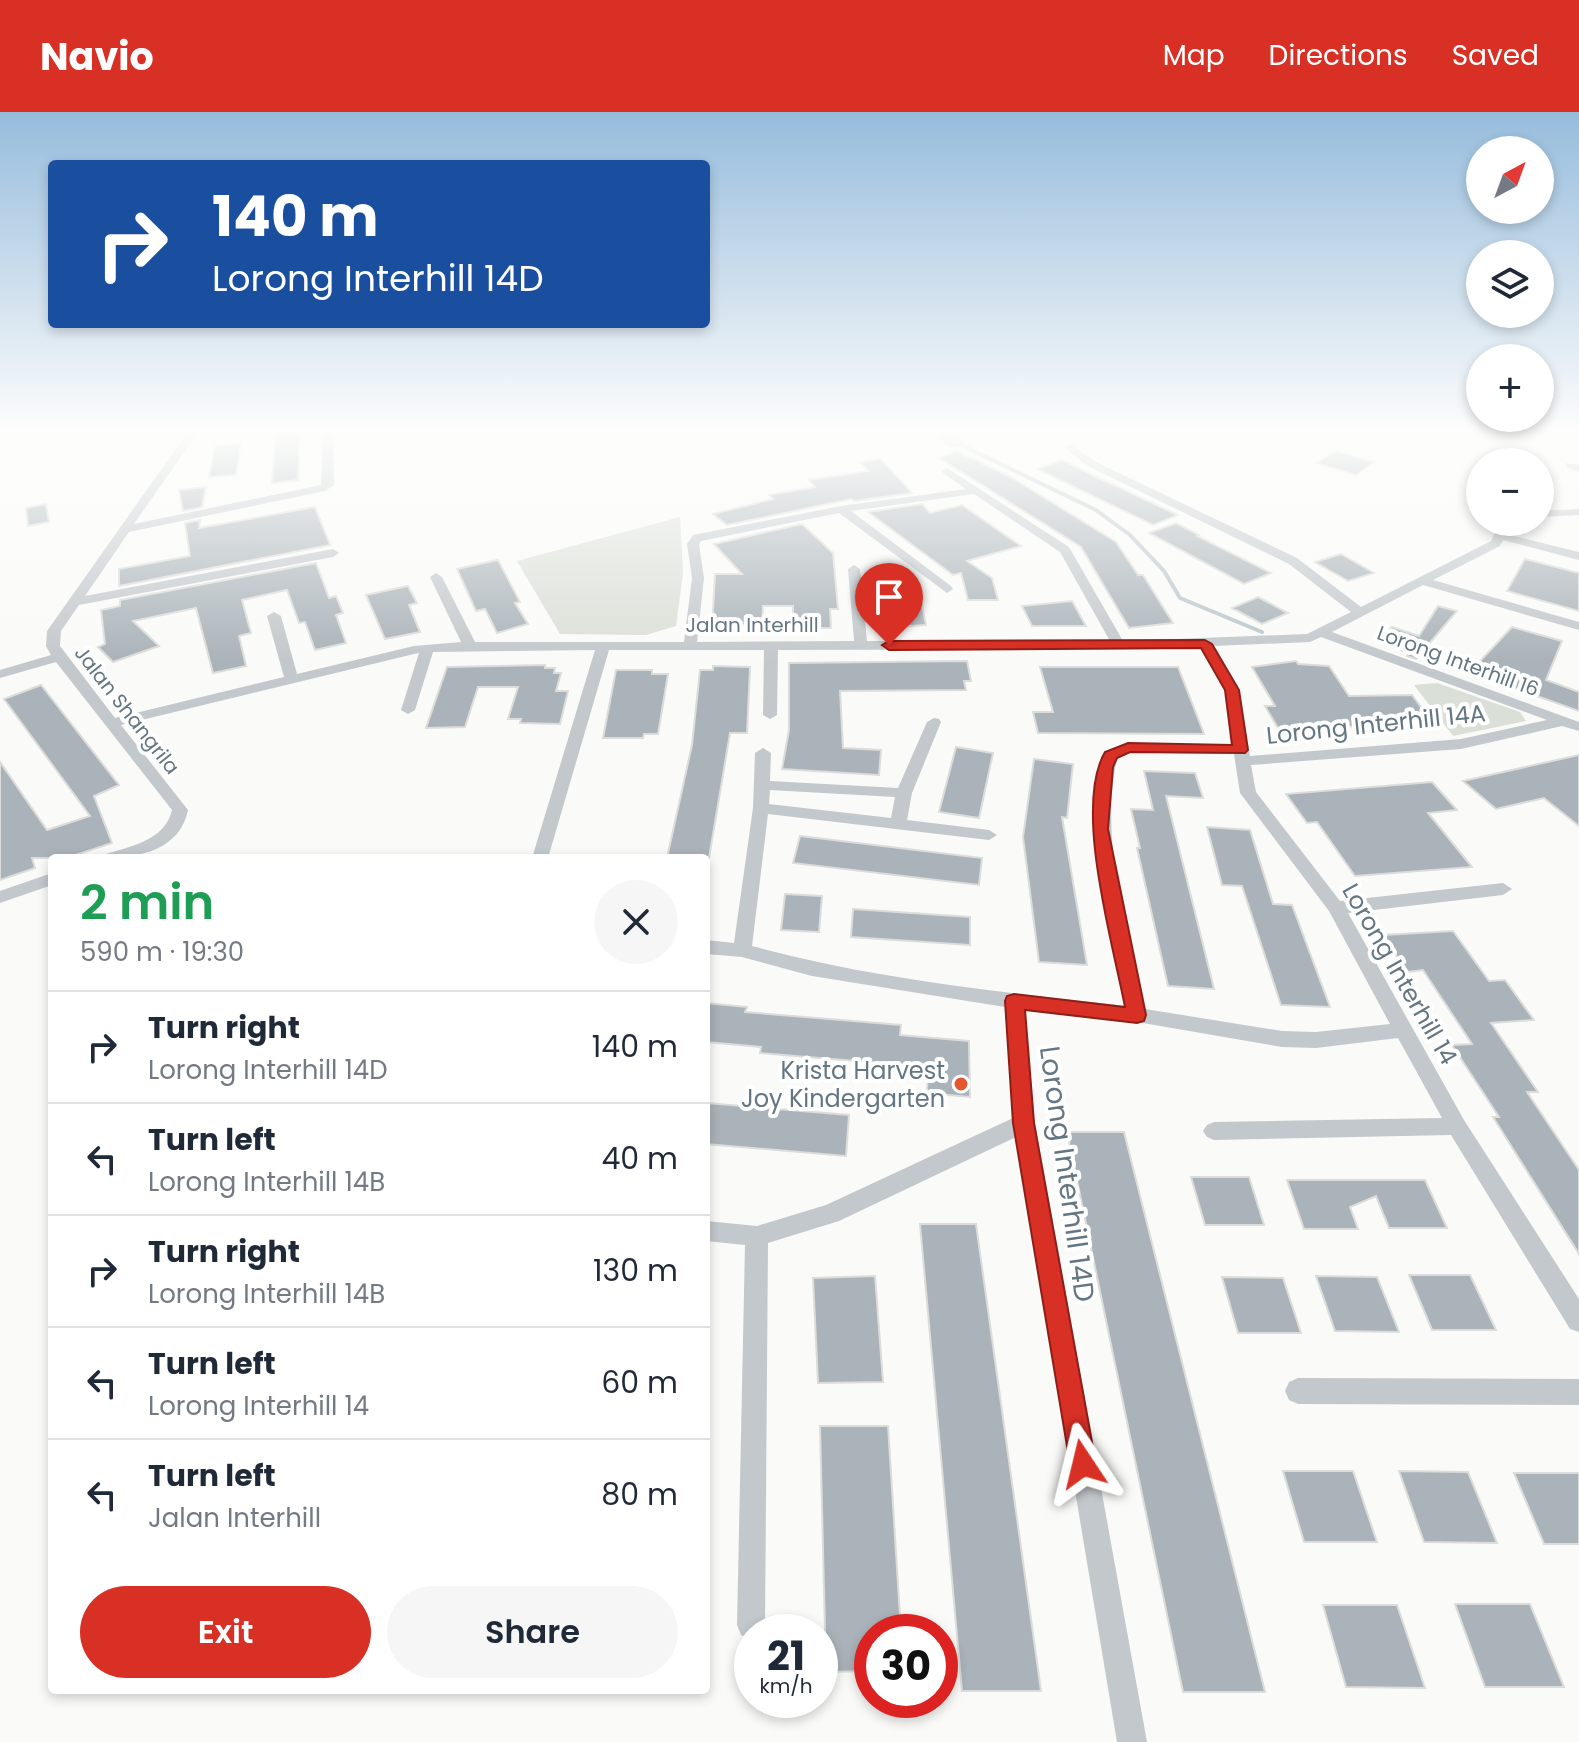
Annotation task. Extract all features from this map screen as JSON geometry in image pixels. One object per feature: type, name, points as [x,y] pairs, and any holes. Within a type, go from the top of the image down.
[{"type":"street","name":"Jalan Shangrila","points":[[123,854],[155,843],[172,831],[180,821],[180,810],[53,646],[54,631],[138,509]]},
{"type":"street","points":[[123,530],[224,509]]},
{"type":"street","points":[[690,646],[698,578],[693,544],[697,538],[841,509]]},
{"type":"street","points":[[841,509],[947,589]]},
{"type":"street","points":[[1001,509],[1065,550],[1119,645]]},
{"type":"street","points":[[1185,509],[1293,561],[1360,612]]},
{"type":"street","points":[[1554,513],[1579,512]]},
{"type":"street","name":"Jalan Interhill","points":[[113,723],[427,649],[470,646],[1205,644],[1310,638],[1496,543],[1500,536]]},
{"type":"street","points":[[1523,536],[1579,556]]},
{"type":"street","points":[[74,602],[333,553]]},
{"type":"street","points":[[854,569],[861,645]]},
{"type":"street","points":[[436,577],[470,646]]},
{"type":"street","points":[[1421,581],[1579,626]]},
{"type":"street","points":[[274,616],[292,680]]},
{"type":"street","name":"Lorong Interhill 16","points":[[1322,633],[1579,727]]},
{"type":"street","name":"Lorong Interhill 14","points":[[1205,644],[1232,690],[1248,793],[1336,908],[1457,1126],[1579,1321]]},
{"type":"street","points":[[770,715],[771,645]]},
{"type":"street","points":[[541,854],[603,646]]},
{"type":"street","points":[[408,710],[427,649]]},
{"type":"street","points":[[0,674],[59,657]]},
{"type":"street","name":"Lorong Interhill 14A","points":[[1137,1015],[1100,829],[1110,755],[1128,748],[1241,755],[1461,744],[1563,721]]},
{"type":"street","points":[[898,822],[904,793],[934,722]]},
{"type":"street","points":[[742,950],[761,808],[763,753]]},
{"type":"street","points":[[762,785],[904,793]]},
{"type":"street","points":[[761,808],[989,835]]},
{"type":"street","points":[[0,897],[48,880]]},
{"type":"street","points":[[1336,908],[1503,889]]},
{"type":"street","points":[[710,947],[742,950],[812,969],[1282,1039],[1316,1040],[1403,1030]]},
{"type":"street","name":"Lorong Interhill 14D","points":[[1014,1001],[1024,1123],[1132,1742]]},
{"type":"street","points":[[710,1231],[757,1236],[831,1214],[1024,1123]]},
{"type":"street","points":[[1214,1131],[1457,1126]]},
{"type":"street","points":[[751,1614],[757,1236]]},
{"type":"street","points":[[1298,1391],[1579,1392]]},
{"type":"shaded area","points":[[680,517],[683,573],[676,626],[646,635],[560,634],[517,561]]},
{"type":"shaded area","points":[[1437,683],[1520,712],[1526,721],[1453,736],[1414,685]]},
{"type":"building","points":[[26,509],[47,509],[49,522],[28,526]]},
{"type":"building","points":[[316,509],[330,545],[119,586],[119,569],[190,556],[185,523],[200,520],[199,528]]},
{"type":"building","points":[[733,509],[803,509],[727,525],[713,514]]},
{"type":"building","points":[[927,509],[930,513],[968,509],[1021,546],[967,561],[992,578],[998,600],[968,600],[961,573],[953,575],[868,512]]},
{"type":"building","points":[[1020,509],[1063,509],[1116,542],[1138,575],[1143,575],[1173,623],[1129,628],[1081,547]]},
{"type":"building","points":[[1120,509],[1165,509],[1178,515],[1153,525]]},
{"type":"building","points":[[1176,523],[1271,573],[1244,584],[1149,533]]},
{"type":"building","points":[[802,524],[833,553],[838,609],[830,609],[831,628],[793,628],[793,606],[763,606],[762,624],[712,627],[715,574],[742,574],[714,544]]},
{"type":"building","points":[[1341,554],[1374,573],[1348,581],[1315,562]]},
{"type":"building","points":[[1525,559],[1579,573],[1579,611],[1507,591]]},
{"type":"building","points":[[498,560],[520,602],[515,603],[528,624],[497,633],[485,609],[476,611],[457,569]]},
{"type":"building","points":[[316,563],[329,598],[336,596],[343,613],[336,615],[346,643],[315,650],[305,622],[299,623],[287,590],[242,600],[251,633],[239,636],[246,666],[213,673],[196,608],[133,621],[159,646],[113,662],[98,647],[105,644],[101,610],[120,606],[120,600]]},
{"type":"building","points":[[408,586],[417,603],[409,605],[420,632],[385,639],[366,595]]},
{"type":"building","points":[[1258,597],[1288,613],[1262,624],[1232,608]]},
{"type":"building","points":[[1072,601],[1086,626],[1032,626],[1022,606]]},
{"type":"building","points":[[873,602],[922,605],[926,625],[876,628]]},
{"type":"building","points":[[1438,606],[1457,611],[1416,659],[1407,656],[1409,653],[1379,642],[1392,627],[1419,636]]},
{"type":"building","points":[[1512,627],[1562,641],[1546,680],[1579,692],[1579,711],[1470,672]]},
{"type":"building","points":[[967,661],[971,681],[964,681],[966,690],[840,691],[843,748],[881,750],[879,775],[782,769],[789,730],[789,663]]},
{"type":"building","points":[[1296,661],[1298,664],[1329,666],[1349,696],[1412,695],[1434,725],[1278,728],[1265,706],[1275,706],[1252,667]]},
{"type":"building","points":[[545,665],[545,668],[555,668],[554,673],[561,673],[556,691],[568,691],[560,724],[520,723],[521,719],[508,719],[518,687],[478,687],[465,727],[426,728],[447,667]]},
{"type":"building","points":[[713,666],[750,667],[747,733],[730,733],[710,854],[668,854],[692,745],[700,670],[713,670]]},
{"type":"building","points":[[1040,667],[1178,667],[1204,734],[1038,733],[1033,712],[1053,712]]},
{"type":"building","points":[[616,670],[652,670],[652,674],[668,674],[658,734],[644,734],[643,738],[603,738]]},
{"type":"building","points":[[41,685],[119,785],[94,796],[112,843],[79,854],[48,854],[48,858],[32,858],[35,868],[0,880],[0,762],[47,830],[90,816],[4,699]]},
{"type":"building","points":[[956,747],[993,753],[979,818],[939,812]]},
{"type":"building","points":[[1579,755],[1579,826],[1544,798],[1496,809],[1463,781]]},
{"type":"building","points":[[1034,759],[1073,764],[1067,818],[1062,817],[1087,965],[1039,962],[1023,837]]},
{"type":"building","points":[[1144,771],[1195,773],[1203,798],[1166,796],[1214,989],[1168,986],[1131,809],[1153,810]]},
{"type":"building","points":[[1432,782],[1457,810],[1428,813],[1472,867],[1355,876],[1317,822],[1307,823],[1286,794]]},
{"type":"building","points":[[1207,827],[1250,830],[1273,904],[1292,905],[1330,1007],[1281,1005],[1242,886],[1222,885]]},
{"type":"building","points":[[800,836],[982,858],[979,885],[793,863]]},
{"type":"building","points":[[785,894],[822,896],[819,932],[781,930]]},
{"type":"building","points":[[853,909],[970,917],[970,945],[851,937]]},
{"type":"building","points":[[1453,931],[1489,981],[1505,980],[1534,1020],[1491,1023],[1538,1092],[1527,1092],[1579,1170],[1579,1254],[1493,1117],[1499,1117],[1452,1045],[1472,1044],[1423,970],[1407,972],[1383,935]]},
{"type":"building","points":[[710,1003],[747,1007],[745,1012],[901,1025],[900,1035],[969,1041],[970,1097],[927,1093],[928,1067],[760,1053],[761,1047],[710,1042]]},
{"type":"building","points":[[710,1103],[849,1115],[846,1156],[710,1144]]},
{"type":"building","points":[[1067,1132],[1124,1132],[1265,1692],[1183,1692]]},
{"type":"building","points":[[1191,1177],[1249,1177],[1264,1225],[1205,1225]]},
{"type":"building","points":[[1287,1180],[1425,1180],[1447,1228],[1389,1228],[1376,1196],[1350,1207],[1358,1229],[1304,1229]]},
{"type":"building","points":[[920,1224],[976,1224],[1041,1691],[962,1691],[958,1614],[955,1614]]},
{"type":"building","points":[[1409,1275],[1470,1275],[1496,1330],[1432,1330]]},
{"type":"building","points":[[875,1276],[883,1382],[818,1383],[813,1278]]},
{"type":"building","points":[[1316,1276],[1377,1277],[1399,1332],[1335,1331]]},
{"type":"building","points":[[1222,1277],[1283,1278],[1301,1333],[1238,1333]]},
{"type":"building","points":[[820,1426],[888,1426],[900,1614],[854,1614],[854,1671],[838,1672],[838,1614],[825,1614]]},
{"type":"building","points":[[1283,1471],[1353,1471],[1377,1542],[1304,1542]]},
{"type":"building","points":[[1399,1471],[1468,1472],[1497,1543],[1424,1542]]},
{"type":"building","points":[[1514,1473],[1579,1473],[1579,1544],[1544,1544]]},
{"type":"building","points":[[1455,1604],[1530,1604],[1564,1687],[1485,1687]]},
{"type":"building","points":[[1323,1605],[1397,1605],[1425,1688],[1346,1687]]},
{"type":"waterway","points":[[1094,509],[1130,535],[1164,571],[1180,598],[1262,632]]},
{"type":"place","name":"Krista Harvest Joy Kindergarten","points":[[961,1084]]},
{"type":"route","points":[[889,645],[1205,644],[1232,690],[1240,750],[1128,748],[1110,755],[1106,767],[1100,829],[1137,1015],[1014,1001],[1024,1123],[1083,1464]]}]
